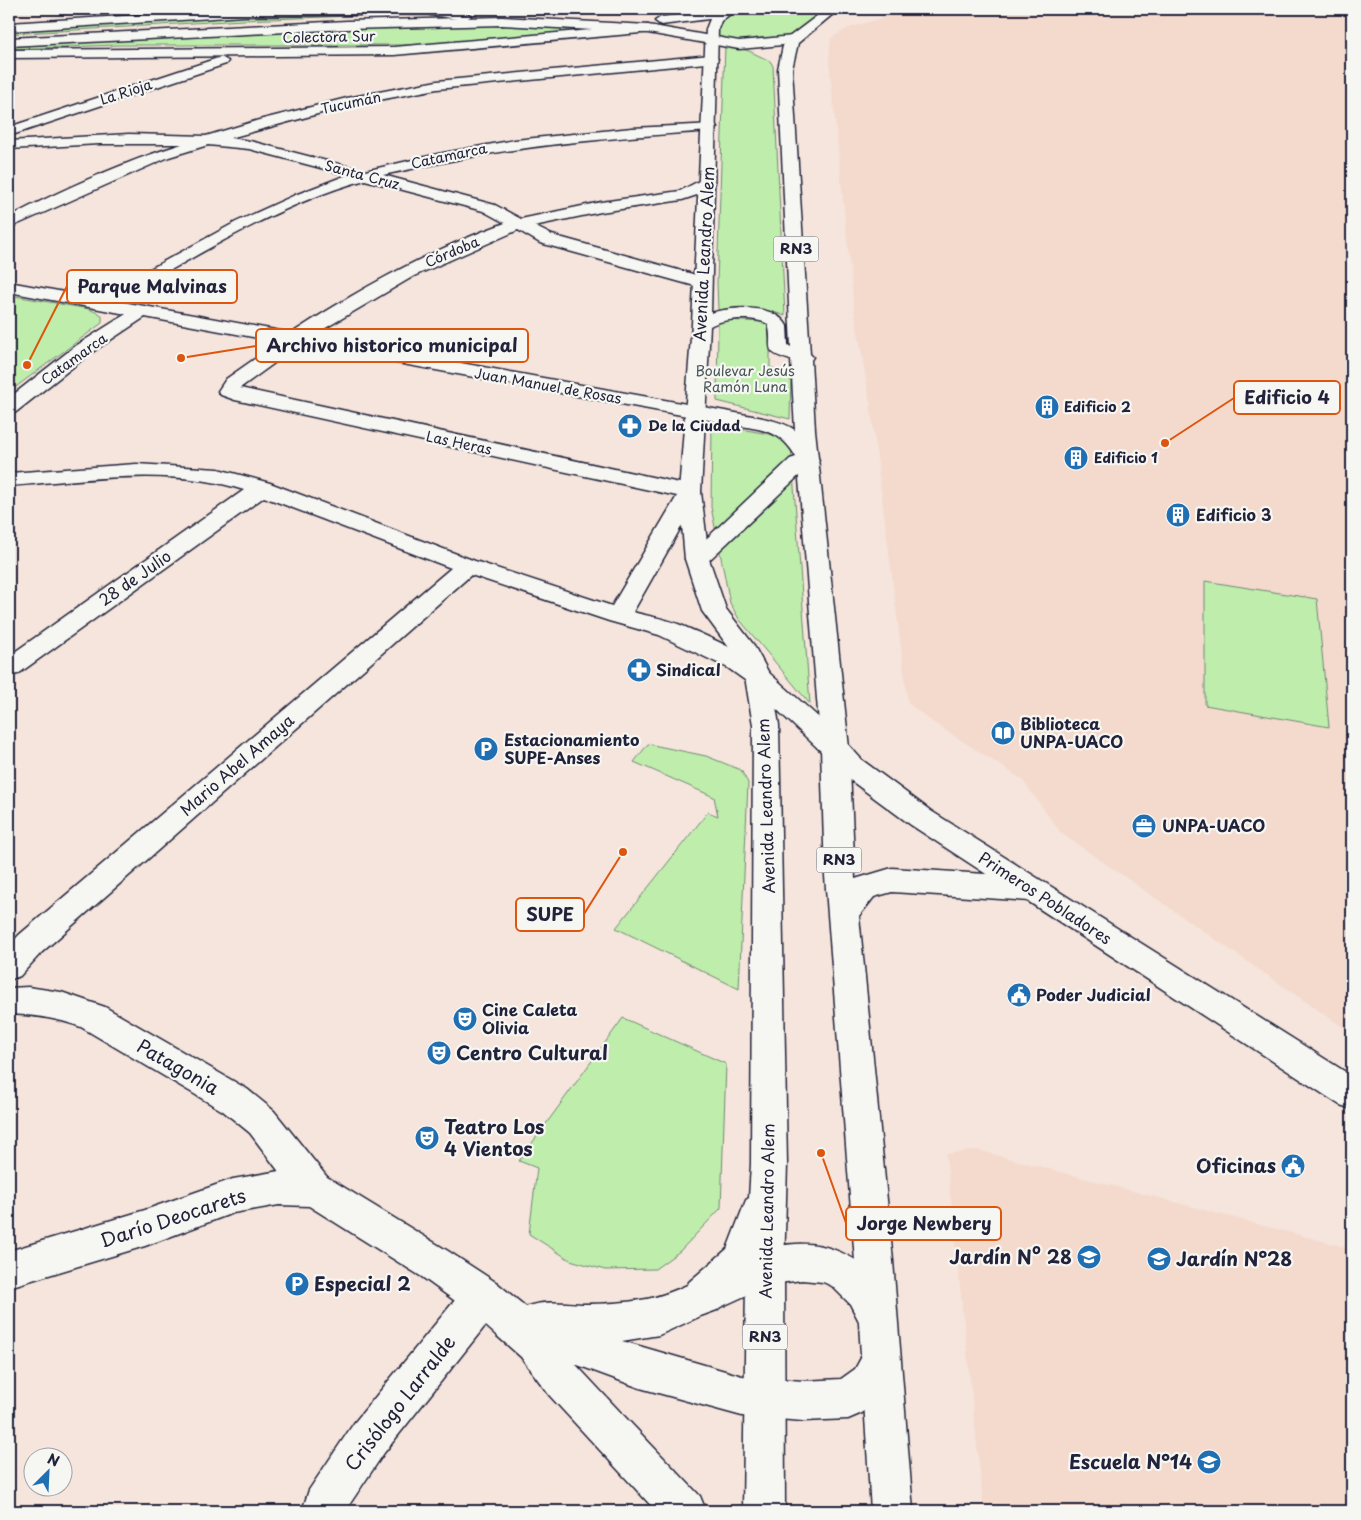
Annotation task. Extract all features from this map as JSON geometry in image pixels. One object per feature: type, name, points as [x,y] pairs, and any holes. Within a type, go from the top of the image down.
[{"type":"main road","points":[[171,16],[187,9]]},
{"type":"main road","points":[[9,42],[347,24],[474,21],[648,29],[686,34],[713,41],[754,46],[793,40],[832,9]]},
{"type":"main road","points":[[9,27],[244,12],[426,10],[465,16]]},
{"type":"main road","points":[[9,37],[359,18],[524,16],[643,22],[677,20],[726,11]]},
{"type":"main road","name":"Avenida Leandro Alem","points":[[726,11],[714,20],[711,29],[713,41],[710,127],[701,282],[701,324],[690,492],[697,559],[714,611],[744,650],[758,677],[766,725],[768,785],[769,1164],[765,1269],[766,1397],[764,1511]]},
{"type":"main road","points":[[9,19],[27,14]]},
{"type":"main road","name":"Colectora Sur","points":[[9,54],[244,54],[394,51],[648,29]]},
{"type":"main road","name":"RN3","points":[[793,40],[789,46],[785,69],[808,460],[835,748],[844,913],[874,1260],[892,1511]]},
{"type":"main road","name":"La Rioja","points":[[9,132],[244,54]]},
{"type":"main road","name":"Tucumán","points":[[9,223],[74,192],[164,154],[264,123],[347,102],[436,86],[711,59]]},
{"type":"main road","name":"Catamarca","points":[[99,304],[221,234],[267,212],[333,185],[364,176],[430,159],[522,143],[710,127]]},
{"type":"main road","name":"Santa Cruz","points":[[9,144],[103,139],[202,141],[250,145],[489,208],[546,239],[701,282]]},
{"type":"main road","name":"Córdoba","points":[[228,391],[233,383],[293,339],[326,317],[403,273],[519,224],[590,209],[682,195],[694,191],[707,183]]},
{"type":"main road","name":"Juan Manuel de Rosas","points":[[9,287],[780,430],[796,440],[808,460]]},
{"type":"main road","name":"Catamarca","points":[[9,408],[82,351],[140,312]]},
{"type":"main road","points":[[701,324],[713,317],[728,315],[765,317],[774,320],[779,328],[778,347],[785,352],[802,357]]},
{"type":"main road","name":"Las Heras","points":[[228,391],[242,396],[690,492]]},
{"type":"main road","points":[[697,559],[726,534],[798,464],[808,460]]},
{"type":"main road","points":[[9,480],[136,470],[218,475],[262,488],[467,566],[618,616],[668,630],[737,662],[758,677]]},
{"type":"main road","name":"28 de Julio","points":[[9,668],[262,488]]},
{"type":"main road","points":[[618,616],[690,492]]},
{"type":"main road","name":"Mario Abel Amaya","points":[[9,967],[30,944],[467,566]]},
{"type":"main road","name":"Primeros Pobladores","points":[[758,677],[835,748],[852,767],[922,818],[1352,1094]]},
{"type":"main road","points":[[844,913],[864,888],[892,880],[1030,889]]},
{"type":"main road","name":"Patagonia","points":[[9,1001],[28,1000],[61,1006],[93,1017],[235,1100],[262,1122],[314,1189]]},
{"type":"main road","points":[[703,1296],[740,1262],[757,1224],[769,1164]]},
{"type":"main road","name":"Darío Deocarets","points":[[9,1269],[146,1228],[233,1196],[279,1188],[314,1189]]},
{"type":"main road","points":[[314,1189],[435,1264],[497,1309],[534,1343],[564,1382],[685,1511]]},
{"type":"main road","points":[[497,1309],[599,1323],[659,1316],[765,1269],[804,1260],[826,1265],[848,1276],[864,1292],[878,1316]]},
{"type":"main road","points":[[497,1309],[640,1368],[742,1396],[803,1401],[848,1398],[869,1383],[880,1362]]},
{"type":"main road","name":"Crisólogo Larralde","points":[[323,1511],[324,1505],[369,1438],[497,1309]]},
{"type":"shaded area","points":[[911,9],[1352,9],[1352,1032],[1061,833],[1022,779],[934,723],[908,703],[870,402],[854,308],[829,59],[831,38],[849,28]]},
{"type":"shaded area","points":[[977,1150],[1352,1249],[1352,1511],[984,1511],[946,1154]]},
{"type":"green space","points":[[731,9],[833,9],[793,40],[774,43],[713,41],[721,14]]},
{"type":"green space","points":[[408,14],[243,20],[9,34],[9,29],[212,15]]},
{"type":"green space","points":[[440,25],[515,25],[599,30],[424,45],[119,45],[9,49],[9,47],[188,35]]},
{"type":"green space","points":[[725,45],[749,51],[770,61],[773,66],[785,316],[761,310],[718,310],[717,283]]},
{"type":"green space","points":[[9,295],[89,309],[102,315],[102,323],[9,392]]},
{"type":"green space","name":"Boulevar Jesús Ramón Luna","points":[[725,320],[763,322],[770,325],[770,367],[791,375],[790,419],[717,401],[718,322]]},
{"type":"green space","points":[[712,424],[780,436],[791,446],[810,704],[739,619],[730,603],[711,507]]},
{"type":"green space","points":[[1205,581],[1317,599],[1329,727],[1205,705]]},
{"type":"green space","points":[[648,744],[706,756],[741,770],[748,783],[739,989],[616,928],[708,812],[718,816],[714,797],[634,762]]},
{"type":"green space","points":[[623,1018],[726,1064],[721,1208],[680,1251],[655,1269],[605,1270],[570,1260],[529,1234],[537,1168],[519,1161]]},
{"type":"place","name":"Archivo historico municipal","points":[[181,358]]},
{"type":"place","name":"Parque Malvinas","points":[[27,365]]},
{"type":"place","name":"Edificio 2","points":[[1047,407]]},
{"type":"place","name":"De la Ciudad","points":[[630,426]]},
{"type":"place","name":"Edificio 4","points":[[1165,443]]},
{"type":"place","name":"Edificio 1","points":[[1076,458]]},
{"type":"place","name":"Edificio 3","points":[[1178,515]]},
{"type":"place","name":"Sindical","points":[[639,670]]},
{"type":"place","name":"Biblioteca UNPA-UACO","points":[[1003,733]]},
{"type":"place","name":"Estacionamiento SUPE-Anses","points":[[486,749]]},
{"type":"place","name":"UNPA-UACO","points":[[1144,826]]},
{"type":"place","name":"SUPE","points":[[623,852]]},
{"type":"place","name":"Poder Judicial","points":[[1019,995]]},
{"type":"place","name":"Cine Caleta Olivia","points":[[465,1019]]},
{"type":"place","name":"Centro Cultural","points":[[439,1053]]},
{"type":"place","name":"Teatro Los 4 Vientos","points":[[427,1138]]},
{"type":"place","name":"Jorge Newbery","points":[[821,1153]]},
{"type":"place","name":"Oficinas","points":[[1293,1166]]},
{"type":"place","name":"Jardín Nº 28","points":[[1089,1257]]},
{"type":"place","name":"Jardín N°28","points":[[1159,1259]]},
{"type":"place","name":"Especial 2","points":[[297,1284]]},
{"type":"place","name":"Escuela N°14","points":[[1209,1462]]}]
